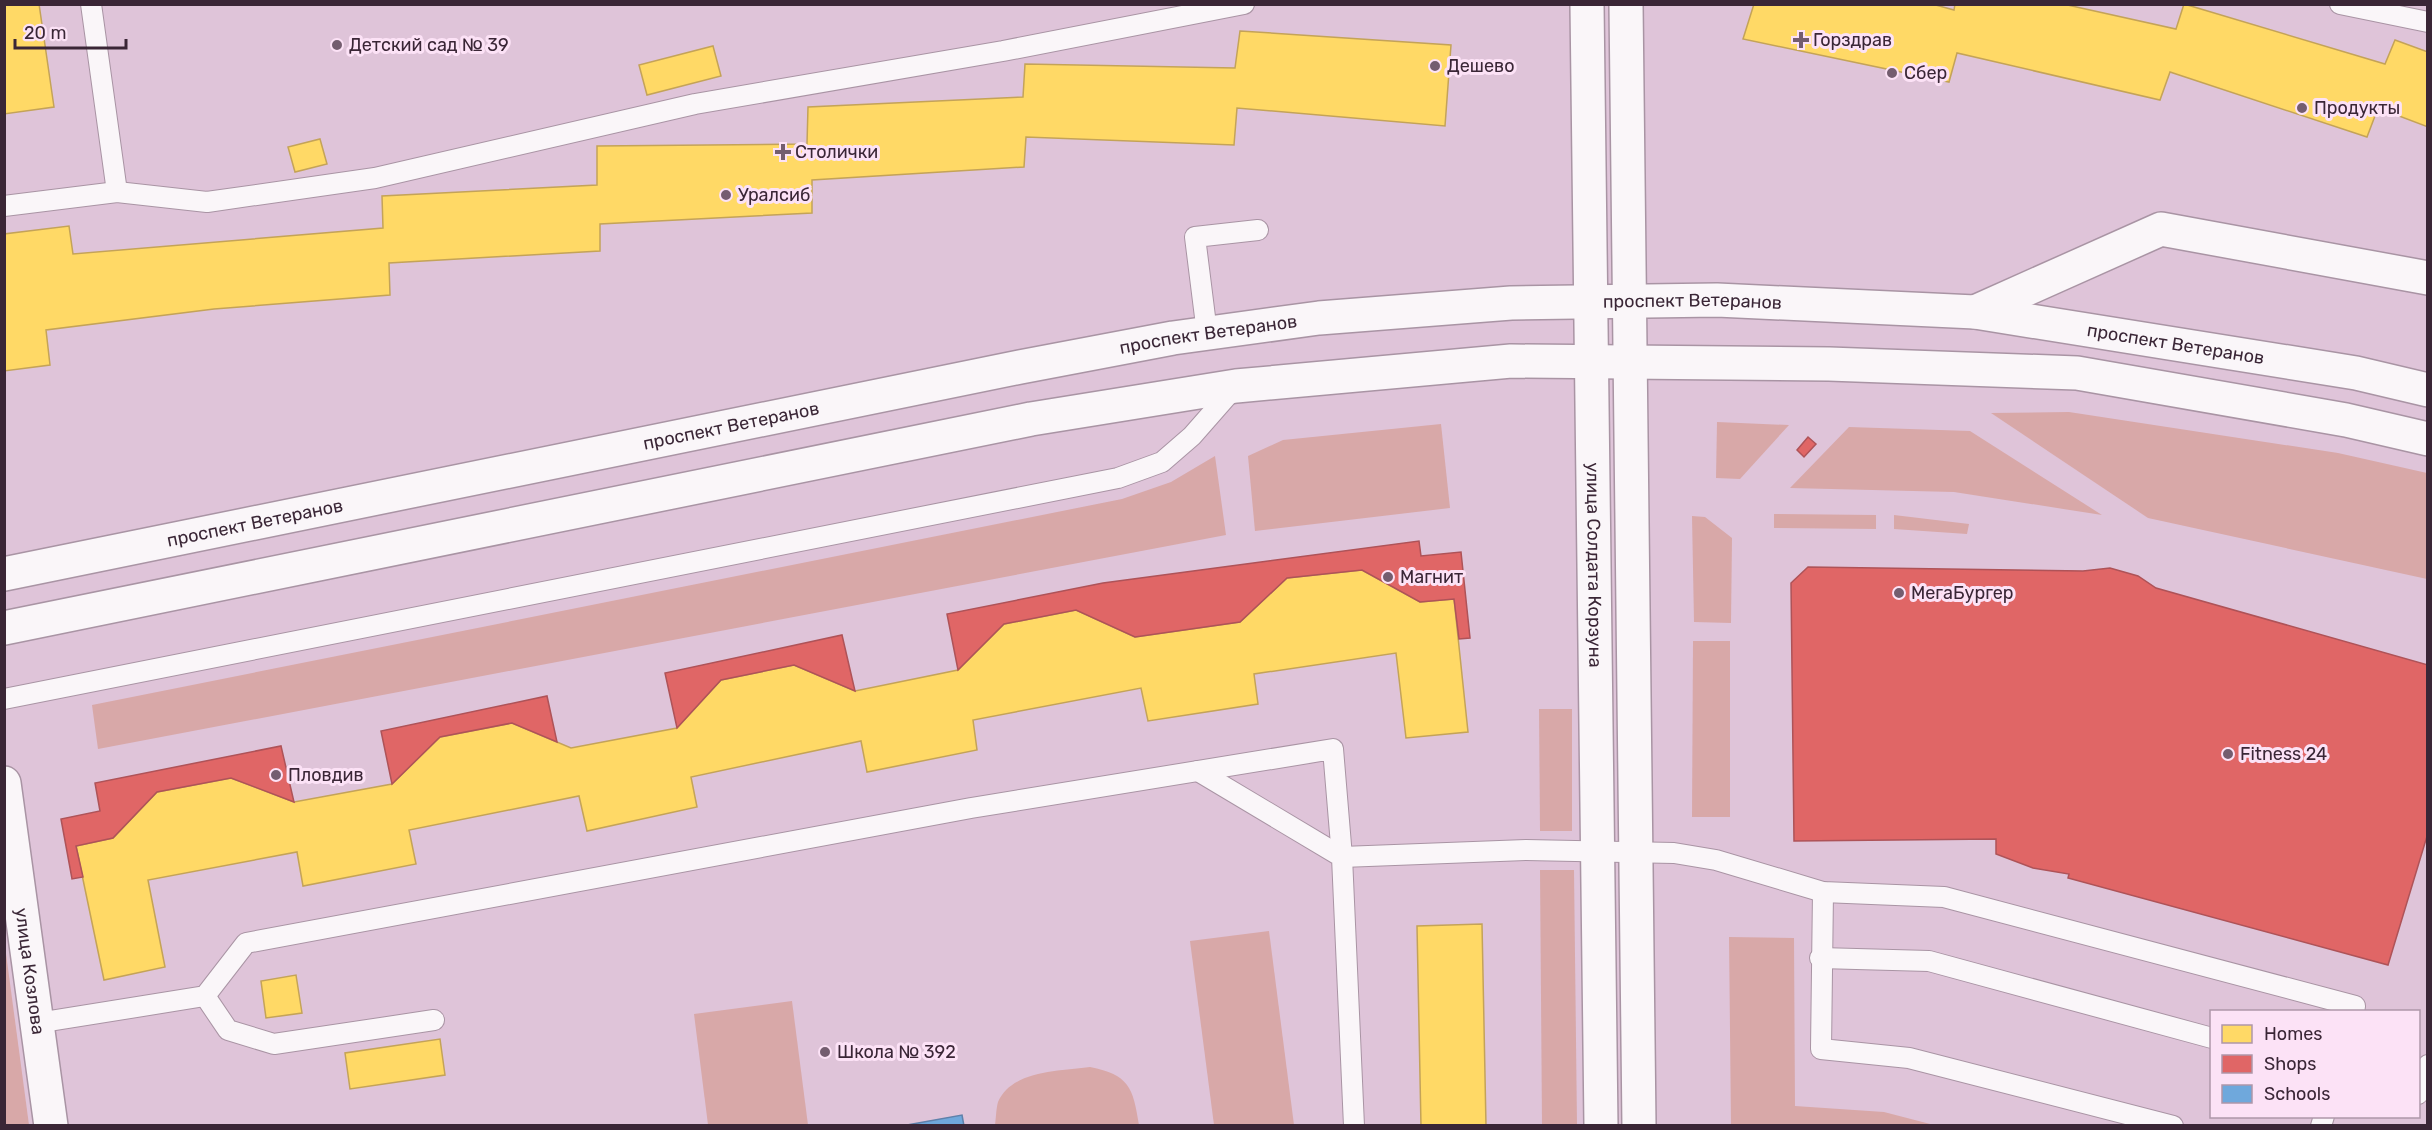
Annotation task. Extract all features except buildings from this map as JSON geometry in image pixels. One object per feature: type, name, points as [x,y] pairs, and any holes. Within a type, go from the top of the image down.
[{"type":"main road","name":"улица Солдата Корзуна","points":[[1587,4],[1601,1125]]},
{"type":"main road","points":[[1626,4],[1639,1125]]},
{"type":"main road","points":[[1975,312],[2162,229],[2427,278]]},
{"type":"main road","name":"проспект Ветеранов","points":[[4,574],[1020,367],[1207,333],[1341,316],[1511,303],[1717,300],[1975,312],[2356,373],[2427,390]]},
{"type":"main road","points":[[4,628],[1031,419],[1236,386],[1511,361],[1829,364],[2077,373],[2346,420],[2427,439]]},
{"type":"main road","name":"улица Козлова","points":[[4,783],[51,1125]]},
{"type":"lane","points":[[91,4],[117,192]]},
{"type":"lane","points":[[4,206],[117,192],[207,202],[375,178],[695,104],[1003,51],[1244,4]]},
{"type":"lane","points":[[2340,4],[2427,22]]},
{"type":"lane","points":[[1207,333],[1195,237],[1258,230]]},
{"type":"lane","points":[[4,699],[1118,478],[1162,462],[1192,436],[1236,386]]},
{"type":"lane","points":[[37,1023],[205,996],[246,943],[961,809],[1334,749],[1342,856],[1354,1125]]},
{"type":"lane","points":[[1198,771],[1342,856],[1526,850],[1674,853],[1716,860],[1823,892],[1944,897],[2355,1006],[2354,1010]]},
{"type":"lane","points":[[1823,892],[1820,958],[1821,1049],[1909,1058],[1993,1077],[2173,1125]]},
{"type":"lane","points":[[1820,958],[1929,961],[2210,1038]]},
{"type":"lane","points":[[205,996],[228,1030],[274,1044],[434,1020]]},
{"type":"lane","points":[[2420,1088],[2427,1065]]},
{"type":"shaded area","points":[[2069,412],[2338,453],[2427,473],[2427,579],[2148,518],[1991,413]]},
{"type":"shaded area","points":[[1717,422],[1789,425],[1740,479],[1716,478]]},
{"type":"shaded area","points":[[1441,424],[1450,508],[1255,531],[1248,456],[1283,440]]},
{"type":"shaded area","points":[[1849,427],[1970,431],[2102,515],[1954,492],[1790,488]]},
{"type":"shaded area","points":[[1215,456],[1226,535],[98,749],[92,705],[1122,499],[1171,482]]},
{"type":"shaded area","points":[[1774,514],[1876,515],[1876,529],[1774,528]]},
{"type":"shaded area","points":[[1894,515],[1969,524],[1967,534],[1894,529]]},
{"type":"shaded area","points":[[1692,516],[1705,517],[1732,538],[1731,623],[1694,622]]},
{"type":"shaded area","points":[[1693,641],[1730,641],[1730,817],[1692,817]]},
{"type":"shaded area","points":[[1539,709],[1572,709],[1572,831],[1540,831]]},
{"type":"shaded area","points":[[1540,870],[1574,870],[1577,1125],[1542,1125]]},
{"type":"shaded area","points":[[1269,931],[1294,1125],[1214,1125],[1190,941]]},
{"type":"shaded area","points":[[1729,937],[1794,938],[1795,1106],[1884,1112],[1934,1125],[1731,1125]]},
{"type":"shaded area","points":[[5,946],[29,1125],[5,1125]]},
{"type":"shaded area","points":[[792,1001],[808,1125],[708,1125],[694,1014]]},
{"type":"shaded area","points":[[1090,1067],[1113,1074],[1127,1085],[1134,1101],[1139,1125],[995,1125],[998,1102],[1005,1091],[1014,1084],[1025,1078],[1051,1071]]},
{"type":"place","name":"Горздрав","points":[[1801,40]]},
{"type":"place","name":"Детский сад № 39","points":[[337,45]]},
{"type":"place","name":"Дешево","points":[[1435,66]]},
{"type":"place","name":"Сбер","points":[[1892,73]]},
{"type":"place","name":"Продукты","points":[[2302,108]]},
{"type":"place","name":"Столички","points":[[783,152]]},
{"type":"place","name":"Уралсиб","points":[[726,195]]},
{"type":"place","name":"Магнит","points":[[1388,577]]},
{"type":"place","name":"МегаБургер","points":[[1899,593]]},
{"type":"place","name":"Fitness 24","points":[[2228,754]]},
{"type":"place","name":"Пловдив","points":[[276,775]]},
{"type":"place","name":"Школа № 392","points":[[825,1052]]}]
